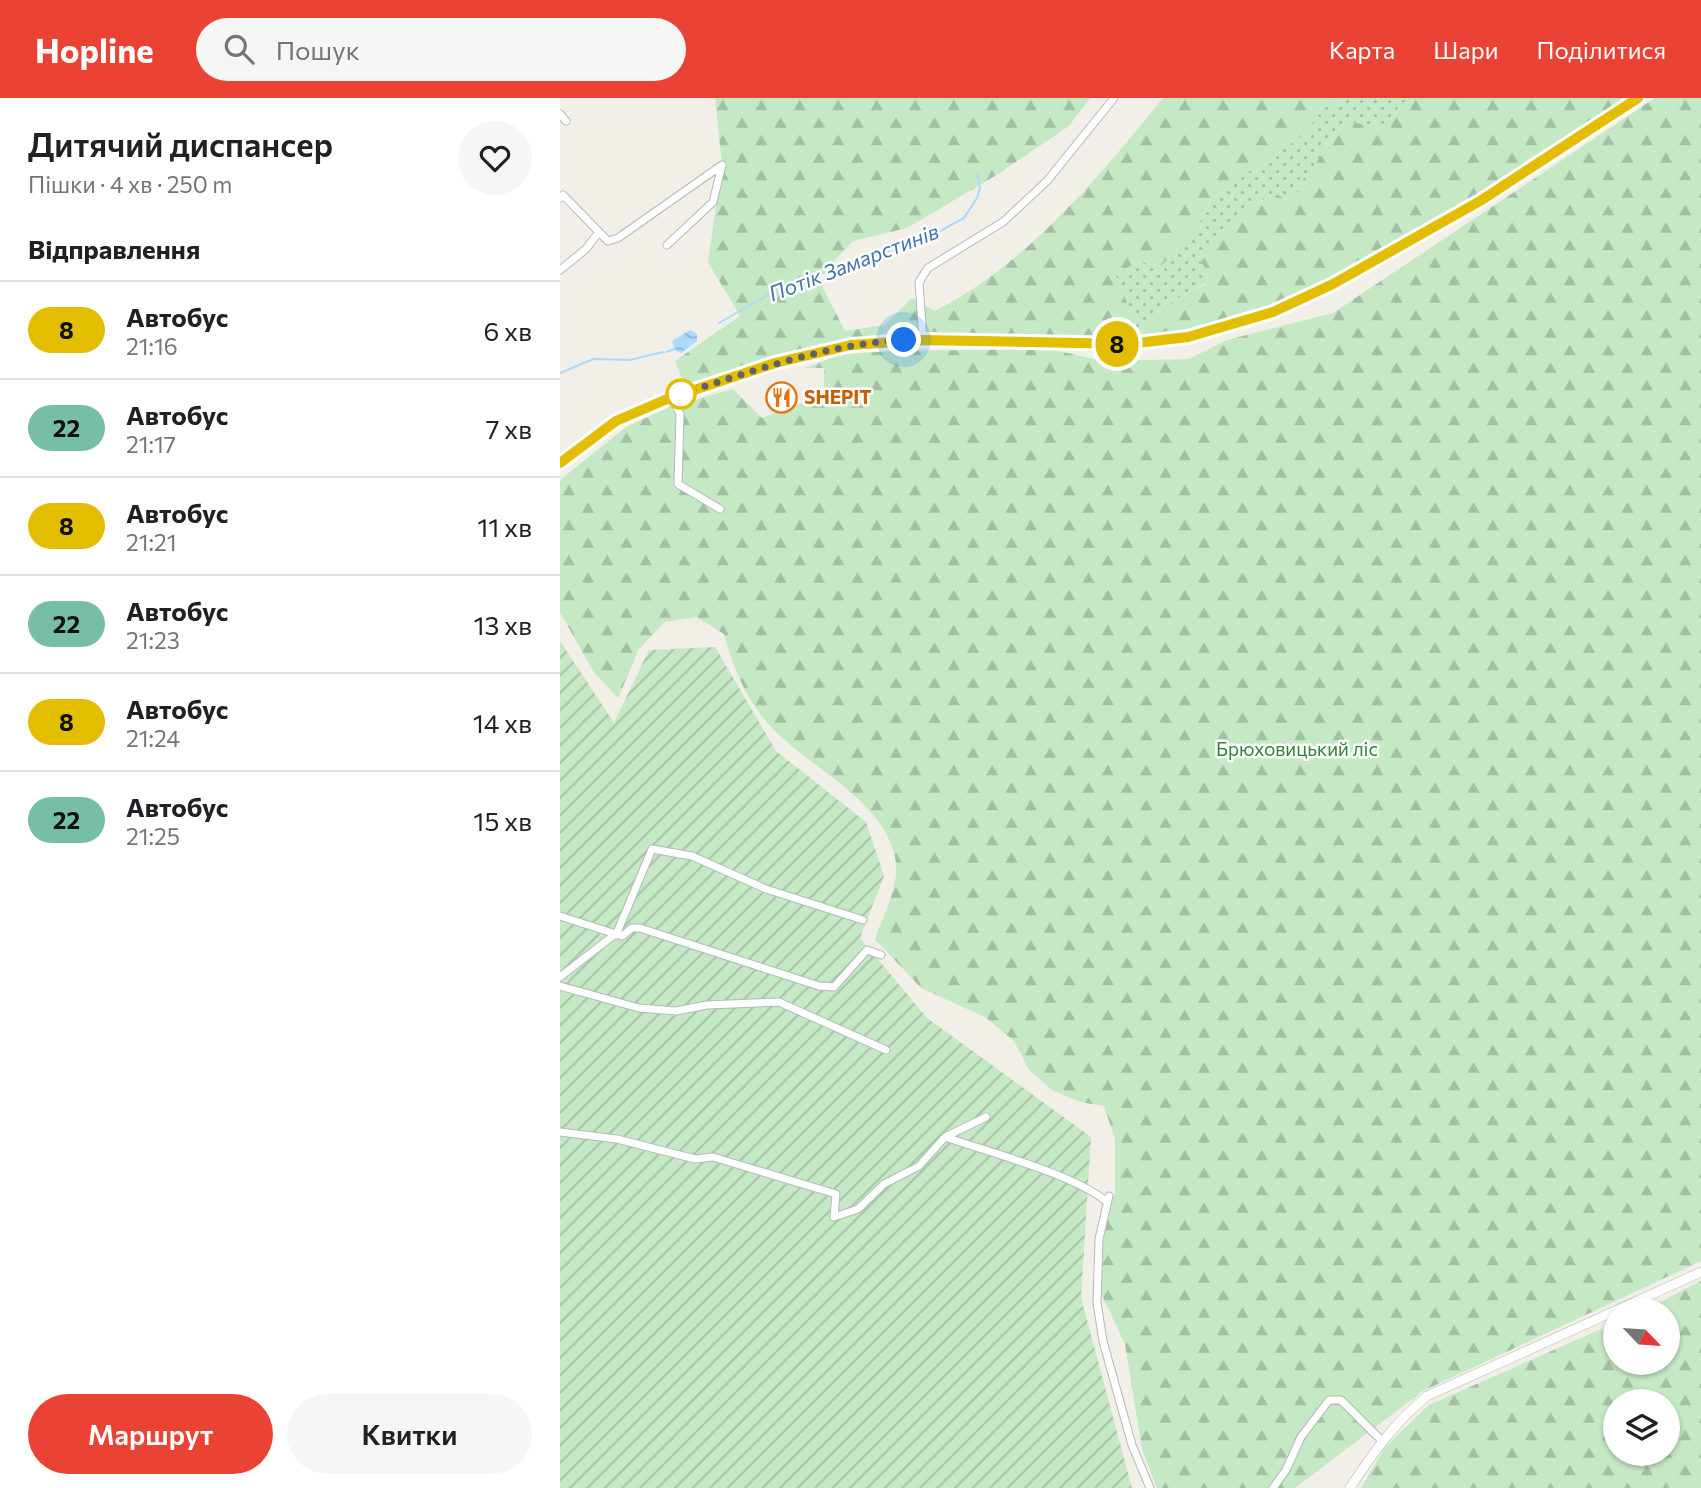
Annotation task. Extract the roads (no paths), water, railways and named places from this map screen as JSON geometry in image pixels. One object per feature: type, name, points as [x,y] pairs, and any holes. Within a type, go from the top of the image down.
[{"type":"main road","points":[[560,463],[616,421],[672,397],[775,363],[838,348],[923,340],[1128,344],[1188,337],[1273,312],[1333,284],[1480,201],[1638,98]]},
{"type":"street","points":[[923,340],[919,282],[928,268],[1003,222],[1047,181],[1114,98]]},
{"type":"street","points":[[560,114],[566,121]]},
{"type":"street","points":[[562,197],[608,241],[618,239],[722,164],[719,188],[713,202],[667,245]]},
{"type":"street","points":[[560,270],[586,249],[599,232]]},
{"type":"street","points":[[672,397],[680,414],[678,484],[720,509]]},
{"type":"street","points":[[615,935],[652,849],[692,856],[766,889],[863,920]]},
{"type":"street","points":[[560,916],[615,935]]},
{"type":"street","points":[[560,977],[615,935],[640,928],[819,986],[834,987],[867,950],[881,955]]},
{"type":"street","points":[[560,986],[639,1007],[676,1011],[707,1005],[779,1002],[886,1050]]},
{"type":"street","points":[[560,1132],[617,1139],[695,1159],[713,1157],[771,1172],[836,1194],[834,1217],[858,1209],[884,1184],[919,1167],[945,1137],[986,1117]]},
{"type":"street","points":[[945,1137],[1019,1162],[1107,1199],[1099,1239],[1097,1303],[1103,1341],[1132,1445],[1150,1488]]},
{"type":"street","points":[[1350,1488],[1381,1440],[1427,1396],[1701,1272]]},
{"type":"street","points":[[1273,1488],[1286,1470],[1301,1437],[1329,1399],[1340,1400],[1381,1440]]},
{"type":"water","points":[[690,330],[697,334],[697,341],[681,353],[675,350],[672,341]]},
{"type":"waterway","name":"Потік Замарстинів","points":[[719,323],[785,285],[922,241],[964,218],[980,188],[977,174]]},
{"type":"waterway","name":"Потік Замарстинів","points":[[666,352],[675,349]]},
{"type":"waterway","name":"Потік Замарстинів","points":[[560,373],[593,359],[630,360],[663,352]]},
{"type":"place","name":"SHEPIT","points":[[781,397]]},
{"type":"park label","name":"Брюховицький ліс","points":[[1297,749]]}]
